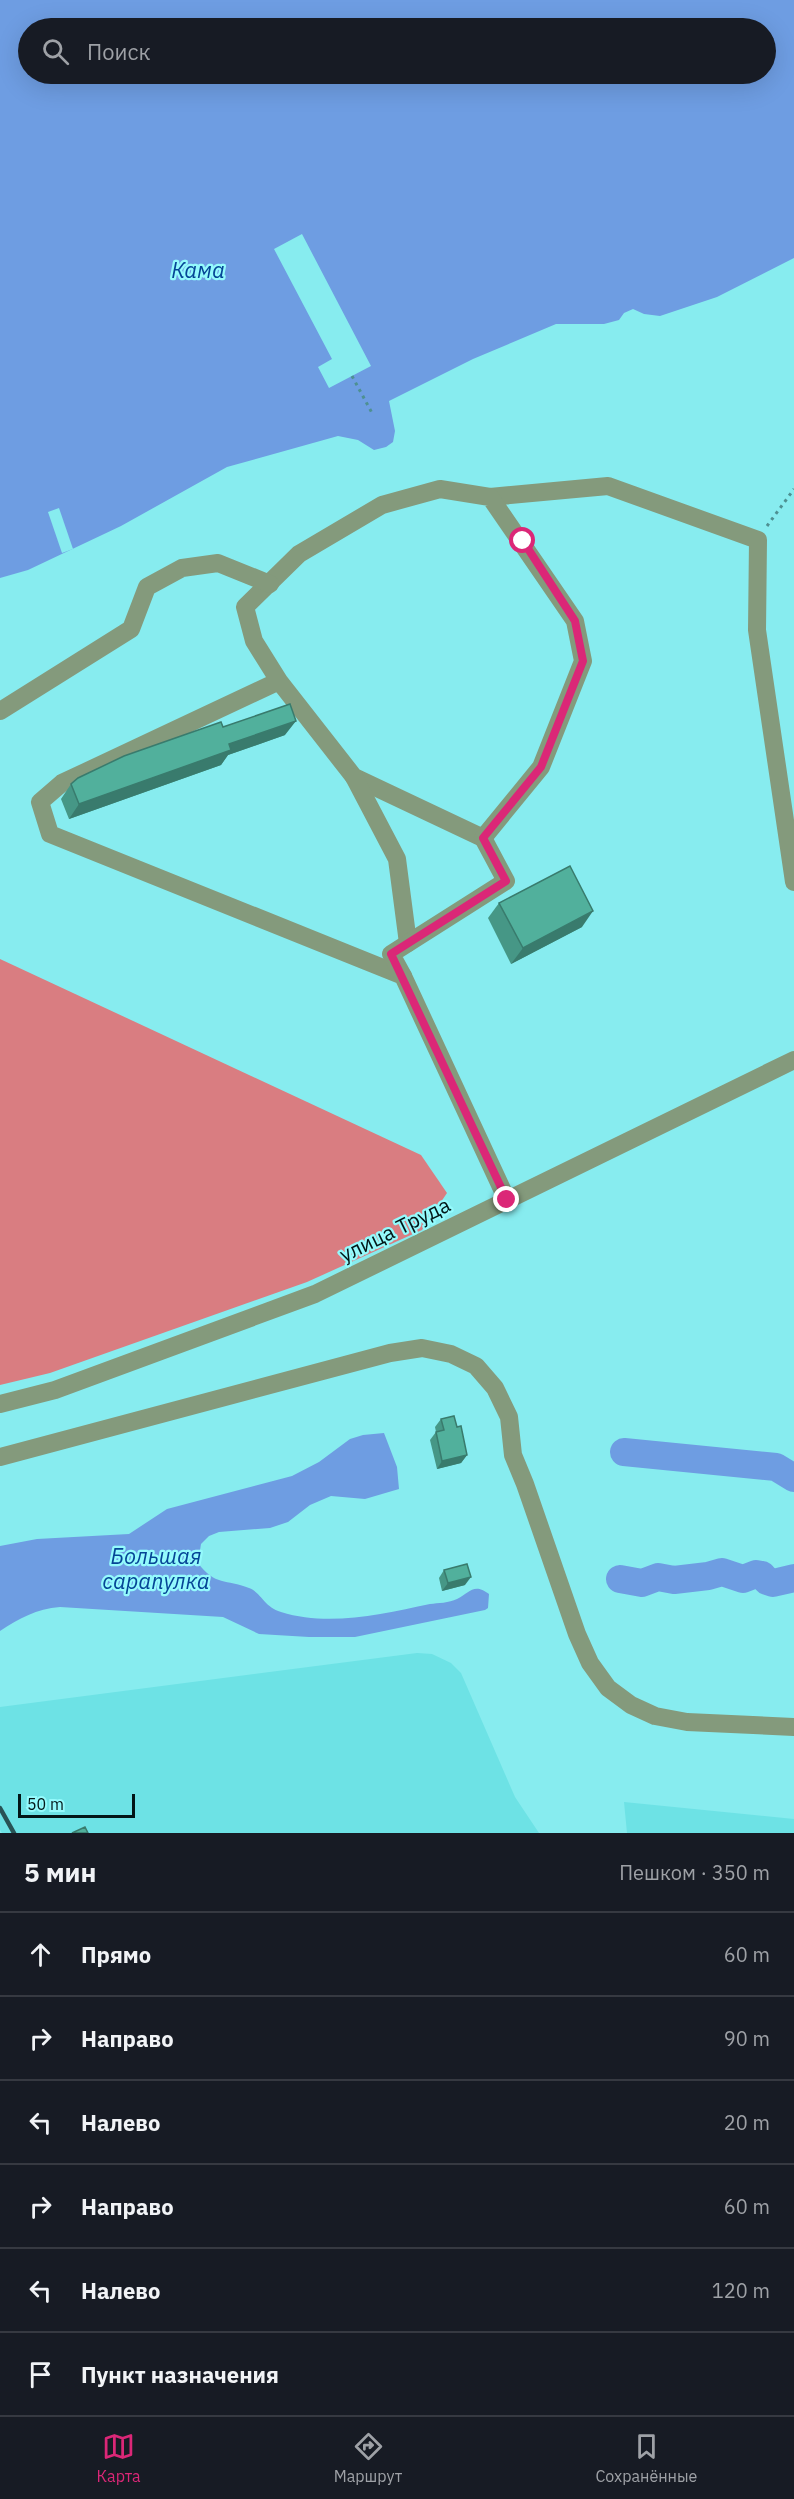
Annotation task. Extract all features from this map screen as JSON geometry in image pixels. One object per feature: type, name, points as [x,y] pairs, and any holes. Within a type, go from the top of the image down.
[{"type":"street","points":[[408,943],[397,859],[354,777],[279,681],[254,641],[245,607],[299,554],[382,505],[440,489],[490,497],[608,486],[758,540],[757,630],[794,882]]},
{"type":"street","points":[[483,838],[541,767],[583,661],[575,621],[490,497]]},
{"type":"street","points":[[0,711],[131,629],[147,587],[182,568],[218,563],[270,584]]},
{"type":"street","points":[[279,681],[62,783],[40,802],[50,834],[403,976]]},
{"type":"street","points":[[354,777],[483,838],[506,881],[391,954],[507,1200]]},
{"type":"street","name":"улица Труда","points":[[0,1404],[55,1390],[315,1294],[794,1060]]},
{"type":"street","points":[[0,1457],[390,1353],[422,1348],[451,1354],[476,1366],[495,1388],[509,1417],[513,1455],[577,1634],[590,1663],[608,1688],[631,1705],[655,1716],[687,1722],[794,1727]]},
{"type":"path","points":[[351,376],[372,414]]},
{"type":"path","points":[[758,540],[794,489]]},
{"type":"shaded area","points":[[0,959],[421,1155],[447,1193],[422,1230],[307,1282],[50,1373],[0,1385]]},
{"type":"shaded area","points":[[417,1653],[432,1654],[451,1663],[461,1673],[515,1797],[539,1833],[2,1833],[0,1830],[0,1707]]},
{"type":"shaded area","points":[[624,1802],[794,1819],[794,1833],[627,1833]]},
{"type":"water","name":"Кама","points":[[0,0],[794,0],[794,258],[717,297],[660,316],[644,314],[633,309],[624,313],[619,320],[604,324],[556,324],[473,359],[389,401],[395,431],[393,442],[386,447],[374,450],[358,440],[338,436],[227,467],[121,526],[28,570],[0,578]]},
{"type":"water","name":"Большая сарапулка","points":[[384,1433],[397,1467],[399,1489],[365,1499],[331,1496],[310,1505],[288,1522],[270,1528],[219,1532],[209,1536],[201,1544],[198,1563],[216,1579],[249,1588],[275,1609],[299,1616],[337,1619],[374,1615],[451,1601],[475,1589],[489,1594],[488,1608],[485,1610],[355,1637],[309,1637],[259,1634],[223,1617],[60,1607],[28,1615],[0,1631],[0,1546],[37,1539],[129,1534],[167,1509],[292,1476],[319,1462],[350,1439]]},
{"type":"water","points":[[703,1454],[756,1458],[794,1465],[794,1488],[771,1471],[706,1463]]},
{"type":"pier","points":[[302,234],[371,366],[329,388],[318,367],[332,359],[274,249]]},
{"type":"pier","points":[[59,508],[73,549],[62,553],[48,512]]},
{"type":"building","points":[[290,704],[296,721],[229,744],[231,750],[79,804],[71,784],[78,778],[124,756],[221,722],[223,727]]},
{"type":"building","points":[[570,866],[593,911],[523,948],[499,903]]},
{"type":"building","points":[[454,1416],[457,1427],[461,1426],[467,1455],[442,1461],[436,1432],[444,1430],[441,1419]]},
{"type":"building","points":[[467,1564],[471,1577],[448,1583],[444,1570]]},
{"type":"building","points":[[85,1827],[88,1833],[72,1833]]},
{"type":"waterway","name":"Большая сарапулка","points":[[624,1452],[776,1467],[794,1478]]},
{"type":"waterway","name":"Большая сарапулка","points":[[620,1579],[642,1583],[658,1577],[674,1580],[722,1572],[743,1579],[756,1574],[762,1575],[767,1581],[773,1583],[794,1578]]},
{"type":"railway","points":[[0,1808],[14,1833]]},
{"type":"route","points":[[507,1200],[391,954],[506,881],[483,838],[541,767],[583,661],[575,621],[523,541]]}]
